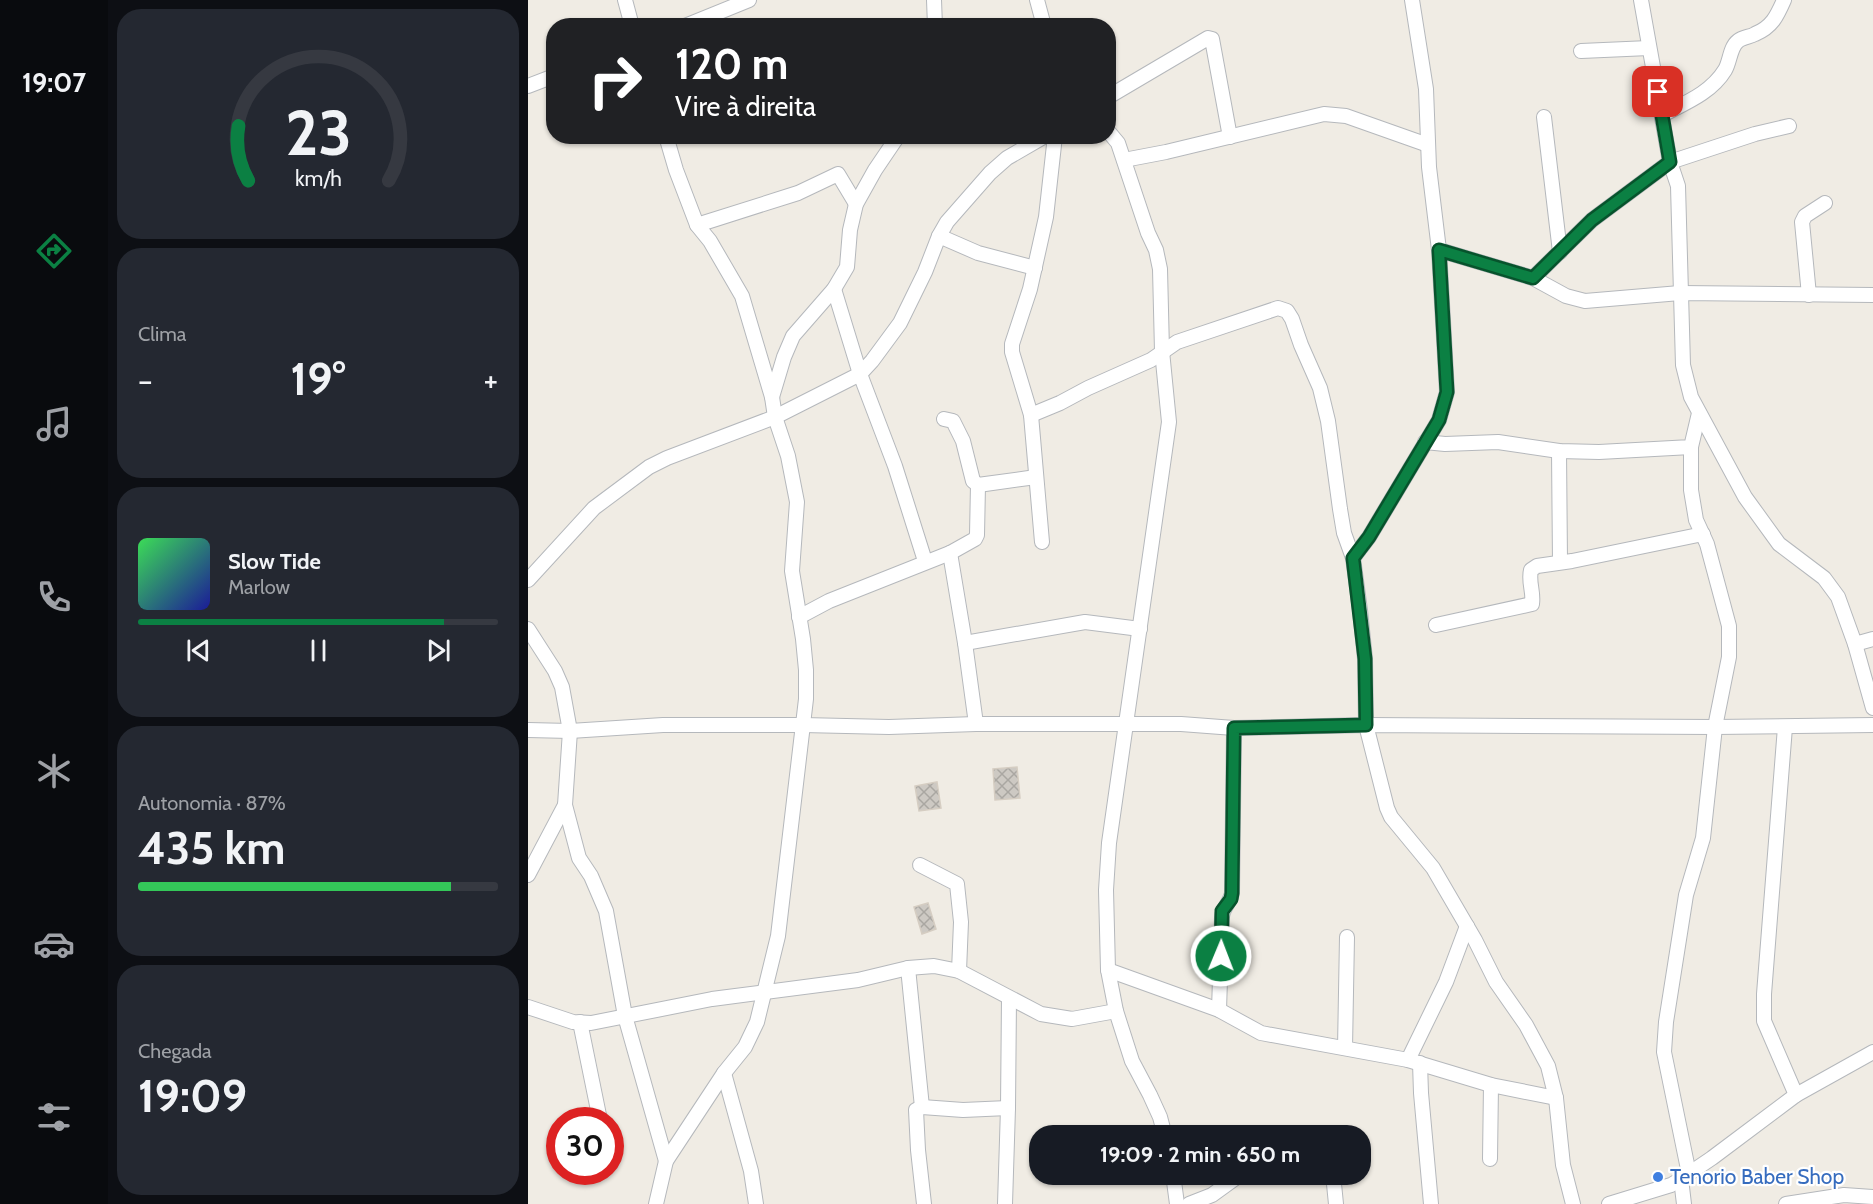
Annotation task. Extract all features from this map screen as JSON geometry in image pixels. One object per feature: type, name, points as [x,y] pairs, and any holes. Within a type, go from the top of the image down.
[{"type":"street","points":[[626,0],[630,18]]},
{"type":"street","points":[[705,18],[749,0]]},
{"type":"street","points":[[934,0],[935,18]]},
{"type":"street","points":[[1037,0],[1042,18]]},
{"type":"street","points":[[1353,558],[1369,537],[1439,420],[1447,392],[1439,250],[1429,167],[1426,89],[1412,0]]},
{"type":"street","points":[[1641,0],[1670,162],[1678,186],[1683,365],[1691,397],[1745,497],[1779,544],[1824,578],[1838,597],[1855,644],[1873,708]]},
{"type":"street","points":[[1662,114],[1691,100],[1716,84],[1727,68],[1735,44],[1740,39],[1766,28],[1776,19],[1784,0]]},
{"type":"street","points":[[1116,92],[1208,38],[1212,39],[1230,137]]},
{"type":"street","points":[[1581,51],[1649,48]]},
{"type":"street","points":[[528,86],[546,79]]},
{"type":"street","points":[[1124,160],[1324,114],[1335,114],[1428,145]]},
{"type":"street","points":[[1544,117],[1560,252]]},
{"type":"street","points":[[1533,278],[1592,220],[1670,162],[1755,134],[1789,126]]},
{"type":"street","points":[[1116,141],[1156,250],[1160,269],[1162,351],[1169,422],[1109,843],[1106,890],[1108,970],[1116,1011],[1132,1061],[1150,1095],[1162,1125]]},
{"type":"street","points":[[656,1204],[666,1161],[724,1073],[745,1047],[766,990],[778,936],[806,699],[806,670],[791,564],[797,512],[796,496],[788,456],[742,296],[710,241],[697,225],[668,144]]},
{"type":"street","points":[[772,397],[793,336],[834,289],[847,267],[850,230],[856,204],[893,144]]},
{"type":"street","points":[[528,580],[594,508],[649,467],[775,417],[860,374],[900,323],[947,222],[990,173],[1007,158],[1031,144]]},
{"type":"street","points":[[1042,542],[1031,415],[1012,352],[1012,344],[1035,268],[1046,217],[1054,144]]},
{"type":"street","points":[[697,225],[798,193],[838,174],[856,204]]},
{"type":"street","points":[[1809,295],[1802,222],[1805,216],[1825,203]]},
{"type":"street","points":[[939,236],[978,253],[1035,268]]},
{"type":"street","points":[[1439,250],[1533,278],[1566,296],[1585,301],[1680,293],[1873,295]]},
{"type":"street","points":[[834,289],[860,374],[895,466],[926,561]]},
{"type":"street","points":[[1031,415],[1151,360],[1176,342],[1278,308],[1287,311],[1320,388],[1333,450],[1344,533],[1353,558],[1365,659],[1366,725],[1387,808],[1391,818],[1433,868],[1496,982],[1526,1025],[1548,1066],[1556,1098],[1563,1165],[1573,1204]]},
{"type":"street","points":[[1684,1204],[1685,1176],[1664,1052],[1673,968],[1686,895],[1703,838],[1715,728],[1729,657],[1730,638],[1729,626],[1703,534],[1696,520],[1691,490],[1691,447],[1699,412]]},
{"type":"street","points":[[944,419],[953,421],[963,441],[973,481],[978,485],[1036,477]]},
{"type":"street","points":[[1425,442],[1445,444],[1498,442],[1559,451],[1599,452],[1691,447]]},
{"type":"street","points":[[1559,451],[1560,562]]},
{"type":"street","points":[[799,617],[829,601],[950,553],[975,539],[978,485]]},
{"type":"street","points":[[1436,625],[1532,604],[1533,592],[1530,577],[1531,570],[1537,566],[1703,534]]},
{"type":"street","points":[[950,553],[976,724]]},
{"type":"street","points":[[965,643],[1085,622],[1140,629]]},
{"type":"street","points":[[528,629],[555,671],[562,687],[570,731],[565,805],[579,858],[591,876],[606,911],[625,1016],[666,1161]]},
{"type":"street","points":[[1855,644],[1873,639]]},
{"type":"street","points":[[528,730],[570,731],[663,725],[889,727],[976,724],[1181,724],[1234,728],[1366,725],[1715,728],[1873,725]]},
{"type":"street","points":[[1785,727],[1764,994],[1764,1021],[1796,1095]]},
{"type":"street","points":[[1219,1010],[1222,917],[1224,907],[1231,899],[1232,893],[1234,728]]},
{"type":"street","points":[[528,875],[565,805]]},
{"type":"street","points":[[920,866],[957,884],[961,922],[959,971]]},
{"type":"street","points":[[1431,1204],[1421,1093],[1414,1061],[1467,926]]},
{"type":"street","points":[[1345,1048],[1347,937]]},
{"type":"street","points":[[528,1007],[591,1023],[766,990],[858,980],[908,968],[934,966],[959,971],[1041,1014],[1072,1019],[1116,1011]]},
{"type":"street","points":[[908,968],[922,1107]]},
{"type":"street","points":[[1108,970],[1219,1010],[1262,1033],[1414,1061],[1491,1085],[1556,1098]]},
{"type":"street","points":[[1005,1204],[1009,998]]},
{"type":"street","points":[[580,1022],[597,1107]]},
{"type":"street","points":[[1609,1204],[1671,1185],[1796,1095],[1873,1052]]},
{"type":"street","points":[[724,1073],[750,1171],[756,1204]]},
{"type":"street","points":[[1490,1160],[1491,1085]]},
{"type":"street","points":[[924,1204],[916,1110],[922,1107],[963,1110],[1008,1108]]},
{"type":"street","points":[[1174,1185],[1177,1204]]},
{"type":"street","points":[[1189,1204],[1212,1195],[1226,1185]]},
{"type":"street","points":[[1334,1185],[1336,1204]]},
{"type":"street","points":[[1786,1204],[1844,1195],[1873,1197],[1872,1204]]},
{"type":"building","points":[[1017,767],[1020,798],[995,800],[993,769]]},
{"type":"building","points":[[937,782],[941,808],[919,811],[915,786]]},
{"type":"building","points":[[928,903],[936,929],[922,934],[914,907]]},
{"type":"place","name":"Tenorio Baber Shop","points":[[1658,1177]]},
{"type":"route","points":[[1221,956],[1222,911],[1231,899],[1232,893],[1234,728],[1366,725],[1365,659],[1353,558],[1369,537],[1439,420],[1447,392],[1439,250],[1533,278],[1592,220],[1670,162],[1658,92]]}]
